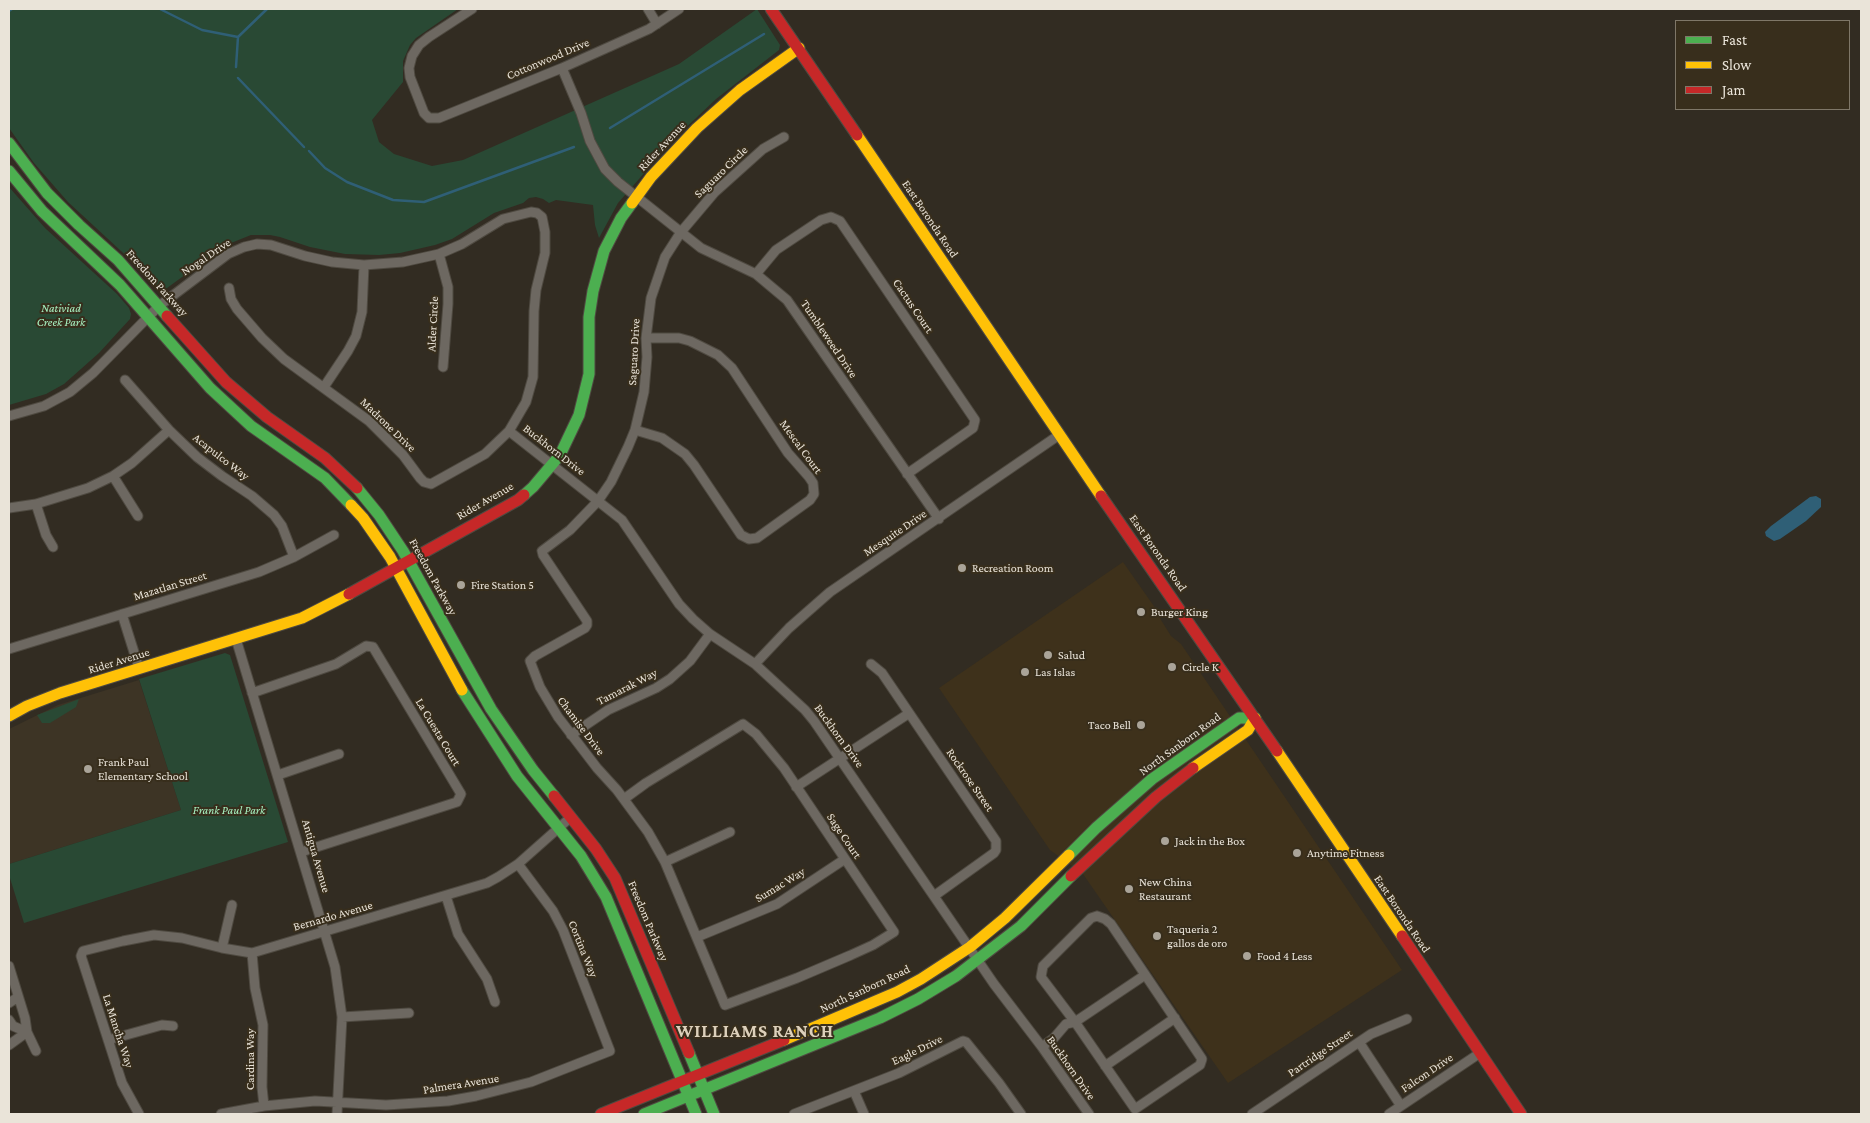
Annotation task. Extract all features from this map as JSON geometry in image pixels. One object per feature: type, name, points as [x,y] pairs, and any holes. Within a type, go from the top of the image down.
[{"type":"main road","name":"East Boronda Road","points":[[771,9],[1059,435],[1255,718],[1521,1114]]},
{"type":"main road","name":"Rider Avenue","points":[[9,716],[47,698],[302,618],[518,500],[553,465],[580,415],[587,388],[589,317],[593,291],[599,266],[615,229],[636,196],[672,153],[708,118],[757,77],[799,48]]},
{"type":"main road","name":"Freedom Parkway","points":[[9,143],[53,200],[118,260],[239,394],[267,417],[325,458],[344,475],[376,511],[409,561],[491,709],[518,750],[605,861],[624,898],[714,1114]]},
{"type":"main road","points":[[9,171],[42,211],[120,285],[193,370],[233,411],[251,426],[325,478],[363,518],[396,568],[483,725],[517,776],[591,870],[606,897],[696,1114]]},
{"type":"main road","name":"North Sanborn Road","points":[[601,1114],[897,992],[921,979],[970,947],[1012,912],[1096,828],[1152,779],[1239,718],[1255,718]]},
{"type":"main road","points":[[644,1114],[880,1018],[930,991],[978,960],[1021,926],[1120,828],[1194,766],[1248,730],[1255,718]]},
{"type":"street","name":"Cottonwood Drive","points":[[472,9],[429,36],[419,45],[412,56],[410,73],[424,113],[429,118],[439,118],[562,68],[657,24],[679,9]]},
{"type":"street","points":[[648,9],[657,24]]},
{"type":"street","name":"Tumbleweed Drive","points":[[562,68],[595,153],[612,176],[701,248],[756,274],[777,290],[796,310],[939,519]]},
{"type":"street","name":"Saguaro Circle","points":[[681,232],[714,193],[763,148],[784,137]]},
{"type":"street","name":"Nogal Drive","points":[[9,416],[44,406],[70,392],[93,373],[148,316],[228,254],[250,246],[271,245],[332,262],[364,265],[403,262],[439,254],[462,244],[503,220],[531,212],[539,214]]},
{"type":"street","name":"Madrone Drive","points":[[230,288],[232,299],[237,309],[262,338],[284,359],[355,409],[381,432],[420,478],[428,484],[436,482],[485,454],[509,431],[526,402],[533,376],[535,299],[546,246],[542,217],[539,214]]},
{"type":"street","name":"Cactus Court","points":[[756,274],[776,250],[821,220],[831,217],[840,221],[975,420],[973,428],[907,474]]},
{"type":"street","name":"Saguaro Drive","points":[[598,501],[617,470],[635,430],[647,374],[646,338],[651,298],[665,257],[681,232]]},
{"type":"street","name":"Alder Circle","points":[[439,254],[448,288],[443,367]]},
{"type":"street","points":[[324,387],[356,336],[362,312],[364,265]]},
{"type":"street","name":"Mescal Court","points":[[635,430],[662,438],[685,454],[741,535],[749,538],[757,538],[810,500],[814,494],[813,483],[809,476],[788,453],[732,368],[718,355],[690,341],[679,338],[646,338]]},
{"type":"street","name":"Acapulco Way","points":[[125,380],[169,430],[197,457],[258,500],[274,515],[282,526],[294,556]]},
{"type":"street","points":[[9,508],[36,504],[88,488],[113,476],[146,451],[169,430]]},
{"type":"street","name":"Buckhorn Drive","points":[[509,431],[622,520],[679,604],[692,619],[710,634],[755,664],[805,710],[1006,1001],[1042,1047],[1089,1114]]},
{"type":"street","name":"Mesquite Drive","points":[[755,664],[789,628],[830,592],[1059,435]]},
{"type":"street","points":[[113,476],[138,516]]},
{"type":"street","name":"Chamise Drive","points":[[598,501],[570,530],[542,551],[587,622],[585,628],[535,656],[530,661],[547,700],[571,735],[624,799],[648,832],[666,862],[725,1005]]},
{"type":"street","points":[[36,504],[46,535],[53,547]]},
{"type":"street","name":"Mazatlan Street","points":[[9,649],[260,572],[334,535]]},
{"type":"street","points":[[122,614],[139,668]]},
{"type":"street","name":"Tamarak Way","points":[[571,735],[608,710],[656,688],[670,679],[690,661],[710,634]]},
{"type":"street","name":"Antigua Avenue","points":[[236,639],[335,967],[342,1017],[337,1114]]},
{"type":"street","name":"La Cuesta Court","points":[[252,693],[336,664],[366,646],[373,647],[461,794],[457,802],[301,852]]},
{"type":"street","name":"Rockrose Street","points":[[872,664],[882,673],[908,714],[996,841],[994,854],[934,896]]},
{"type":"street","points":[[796,787],[908,714]]},
{"type":"street","name":"Sage Court","points":[[624,799],[646,783],[743,724],[766,745],[894,932],[873,945],[851,955],[725,1005]]},
{"type":"street","points":[[278,775],[339,754]]},
{"type":"street","name":"Bernardo Avenue","points":[[81,953],[123,941],[154,935],[182,938],[252,953],[487,883],[518,864],[570,817]]},
{"type":"street","points":[[666,862],[730,832]]},
{"type":"street","name":"Sumac Way","points":[[697,937],[777,904],[845,859]]},
{"type":"street","name":"Cortina Way","points":[[518,864],[553,912],[563,930],[610,1051]]},
{"type":"street","points":[[446,896],[458,934],[487,979],[496,1002]]},
{"type":"street","points":[[222,948],[232,905]]},
{"type":"street","points":[[1100,916],[1107,920],[1145,975],[1201,1058],[1200,1065],[1135,1109],[1075,1022],[1042,980],[1040,973],[1043,966],[1091,918],[1100,916]]},
{"type":"street","name":"La Mancha Way","points":[[81,953],[122,1083],[139,1114]]},
{"type":"street","name":"Cardina Way","points":[[252,953],[255,988],[263,1025],[262,1087],[264,1106]]},
{"type":"street","points":[[9,966],[27,1032],[36,1051]]},
{"type":"street","points":[[1042,1047],[1054,1038],[1071,1030],[1075,1022],[1145,975]]},
{"type":"street","points":[[9,1003],[18,997]]},
{"type":"street","points":[[342,1017],[409,1013]]},
{"type":"street","points":[[1105,1066],[1175,1018]]},
{"type":"street","name":"Partridge Street","points":[[1252,1114],[1377,1030],[1407,1019]]},
{"type":"street","points":[[9,1020],[13,1026],[27,1032]]},
{"type":"street","points":[[108,1040],[162,1024],[173,1026]]},
{"type":"street","points":[[9,1045],[27,1032]]},
{"type":"street","name":"Eagle Drive","points":[[794,1114],[916,1065],[963,1041],[966,1042],[1021,1114]]},
{"type":"street","points":[[1359,1042],[1408,1114]]},
{"type":"street","name":"Palmera Avenue","points":[[222,1114],[264,1106],[315,1102],[386,1105],[448,1101],[531,1082],[610,1051]]},
{"type":"street","name":"Falcon Drive","points":[[1389,1114],[1480,1053]]},
{"type":"street","points":[[854,1091],[864,1114]]},
{"type":"shaded area","points":[[1123,562],[1158,612],[1171,636],[1181,644],[1402,970],[1228,1083],[1083,874],[1050,850],[939,688]]},
{"type":"shaded area","name":"Frank Paul Elementary School","points":[[139,680],[181,810],[9,864],[9,729],[58,705]]},
{"type":"green space","points":[[9,9],[458,9],[416,38],[410,45],[403,61],[403,82],[372,120],[379,142],[394,154],[432,166],[463,160],[679,64],[757,9],[780,45],[779,50],[716,99],[674,139],[618,203],[599,238],[595,225],[593,205],[556,200],[549,203],[536,197],[529,198],[523,203],[494,213],[452,239],[400,253],[379,255],[345,254],[310,247],[280,237],[251,235],[226,245],[167,288],[162,289],[156,288],[134,263],[68,202],[34,163],[9,128]]},
{"type":"green space","name":"Nativiad Creek Park","points":[[9,187],[45,228],[117,294],[129,308],[131,314],[130,319],[99,353],[64,384],[46,394],[9,405]]},
{"type":"green space","name":"Frank Paul Park","points":[[225,653],[230,655],[288,842],[24,923],[9,875],[9,864],[181,810],[139,679]]},
{"type":"green space","points":[[79,699],[76,707],[50,723],[42,723],[37,715]]},
{"type":"water","points":[[1816,496],[1821,499],[1821,507],[1806,521],[1780,539],[1774,541],[1766,536],[1765,532],[1771,526],[1810,497]]},
{"type":"waterway","points":[[160,9],[202,30],[238,37]]},
{"type":"waterway","points":[[238,37],[267,9]]},
{"type":"waterway","points":[[610,128],[764,34]]},
{"type":"waterway","points":[[236,67],[238,37]]},
{"type":"waterway","points":[[238,78],[304,147]]},
{"type":"waterway","points":[[309,151],[325,168],[347,182],[393,200],[424,202],[574,147]]},
{"type":"traffic: fast","points":[[9,143],[47,193],[118,260],[167,316]]},
{"type":"traffic: fast","points":[[9,171],[42,211],[120,285],[210,388],[251,426],[325,478],[351,505]]},
{"type":"traffic: fast","points":[[524,495],[560,455],[579,415],[589,374],[589,317],[593,291],[604,251],[621,218],[632,203]]},
{"type":"traffic: fast","points":[[357,488],[379,515],[403,551],[491,709],[533,770],[554,796]]},
{"type":"traffic: fast","points":[[462,690],[517,776],[581,856],[606,897],[696,1114]]},
{"type":"traffic: fast","points":[[1069,855],[1096,828],[1152,779],[1239,718],[1255,718]]},
{"type":"traffic: fast","points":[[644,1114],[880,1018],[918,999],[956,976],[1021,926],[1071,876]]},
{"type":"traffic: fast","points":[[689,1053],[714,1114]]},
{"type":"traffic: slow","points":[[632,203],[651,177],[697,128],[740,90],[799,48]]},
{"type":"traffic: slow","points":[[857,135],[1101,496]]},
{"type":"traffic: slow","points":[[351,505],[363,518],[390,557],[462,690]]},
{"type":"traffic: slow","points":[[9,716],[27,706],[60,693],[302,618],[349,594]]},
{"type":"traffic: slow","points":[[1193,768],[1248,730],[1255,718]]},
{"type":"traffic: slow","points":[[1277,751],[1402,936]]},
{"type":"traffic: slow","points":[[784,1040],[897,992],[921,979],[970,947],[1005,918],[1069,855]]},
{"type":"traffic: jam","points":[[771,9],[857,135]]},
{"type":"traffic: jam","points":[[167,316],[226,382],[267,417],[325,458],[357,488]]},
{"type":"traffic: jam","points":[[349,594],[524,495]]},
{"type":"traffic: jam","points":[[1101,496],[1277,751]]},
{"type":"traffic: jam","points":[[1071,876],[1156,797],[1193,768]]},
{"type":"traffic: jam","points":[[554,796],[596,849],[615,878],[689,1053]]},
{"type":"traffic: jam","points":[[1402,936],[1521,1114]]},
{"type":"traffic: jam","points":[[601,1114],[784,1040]]},
{"type":"place","name":"Recreation Room","points":[[962,568]]},
{"type":"place","name":"Fire Station 5","points":[[461,585]]},
{"type":"place","name":"Burger King","points":[[1141,612]]},
{"type":"place","name":"Salud","points":[[1048,655]]},
{"type":"place","name":"Circle K","points":[[1172,667]]},
{"type":"place","name":"Las Islas","points":[[1025,672]]},
{"type":"place","name":"Taco Bell","points":[[1141,725]]},
{"type":"place","name":"Frank Paul Elementary School","points":[[88,769]]},
{"type":"place","name":"Jack in the Box","points":[[1165,841]]},
{"type":"place","name":"Anytime Fitness","points":[[1297,853]]},
{"type":"place","name":"New China Restaurant","points":[[1129,889]]},
{"type":"place","name":"Taqueria 2 gallos de oro","points":[[1157,936]]},
{"type":"place","name":"Food 4 Less","points":[[1247,956]]},
{"type":"district","name":"WILLIAMS RANCH","points":[[755,1031]]}]
